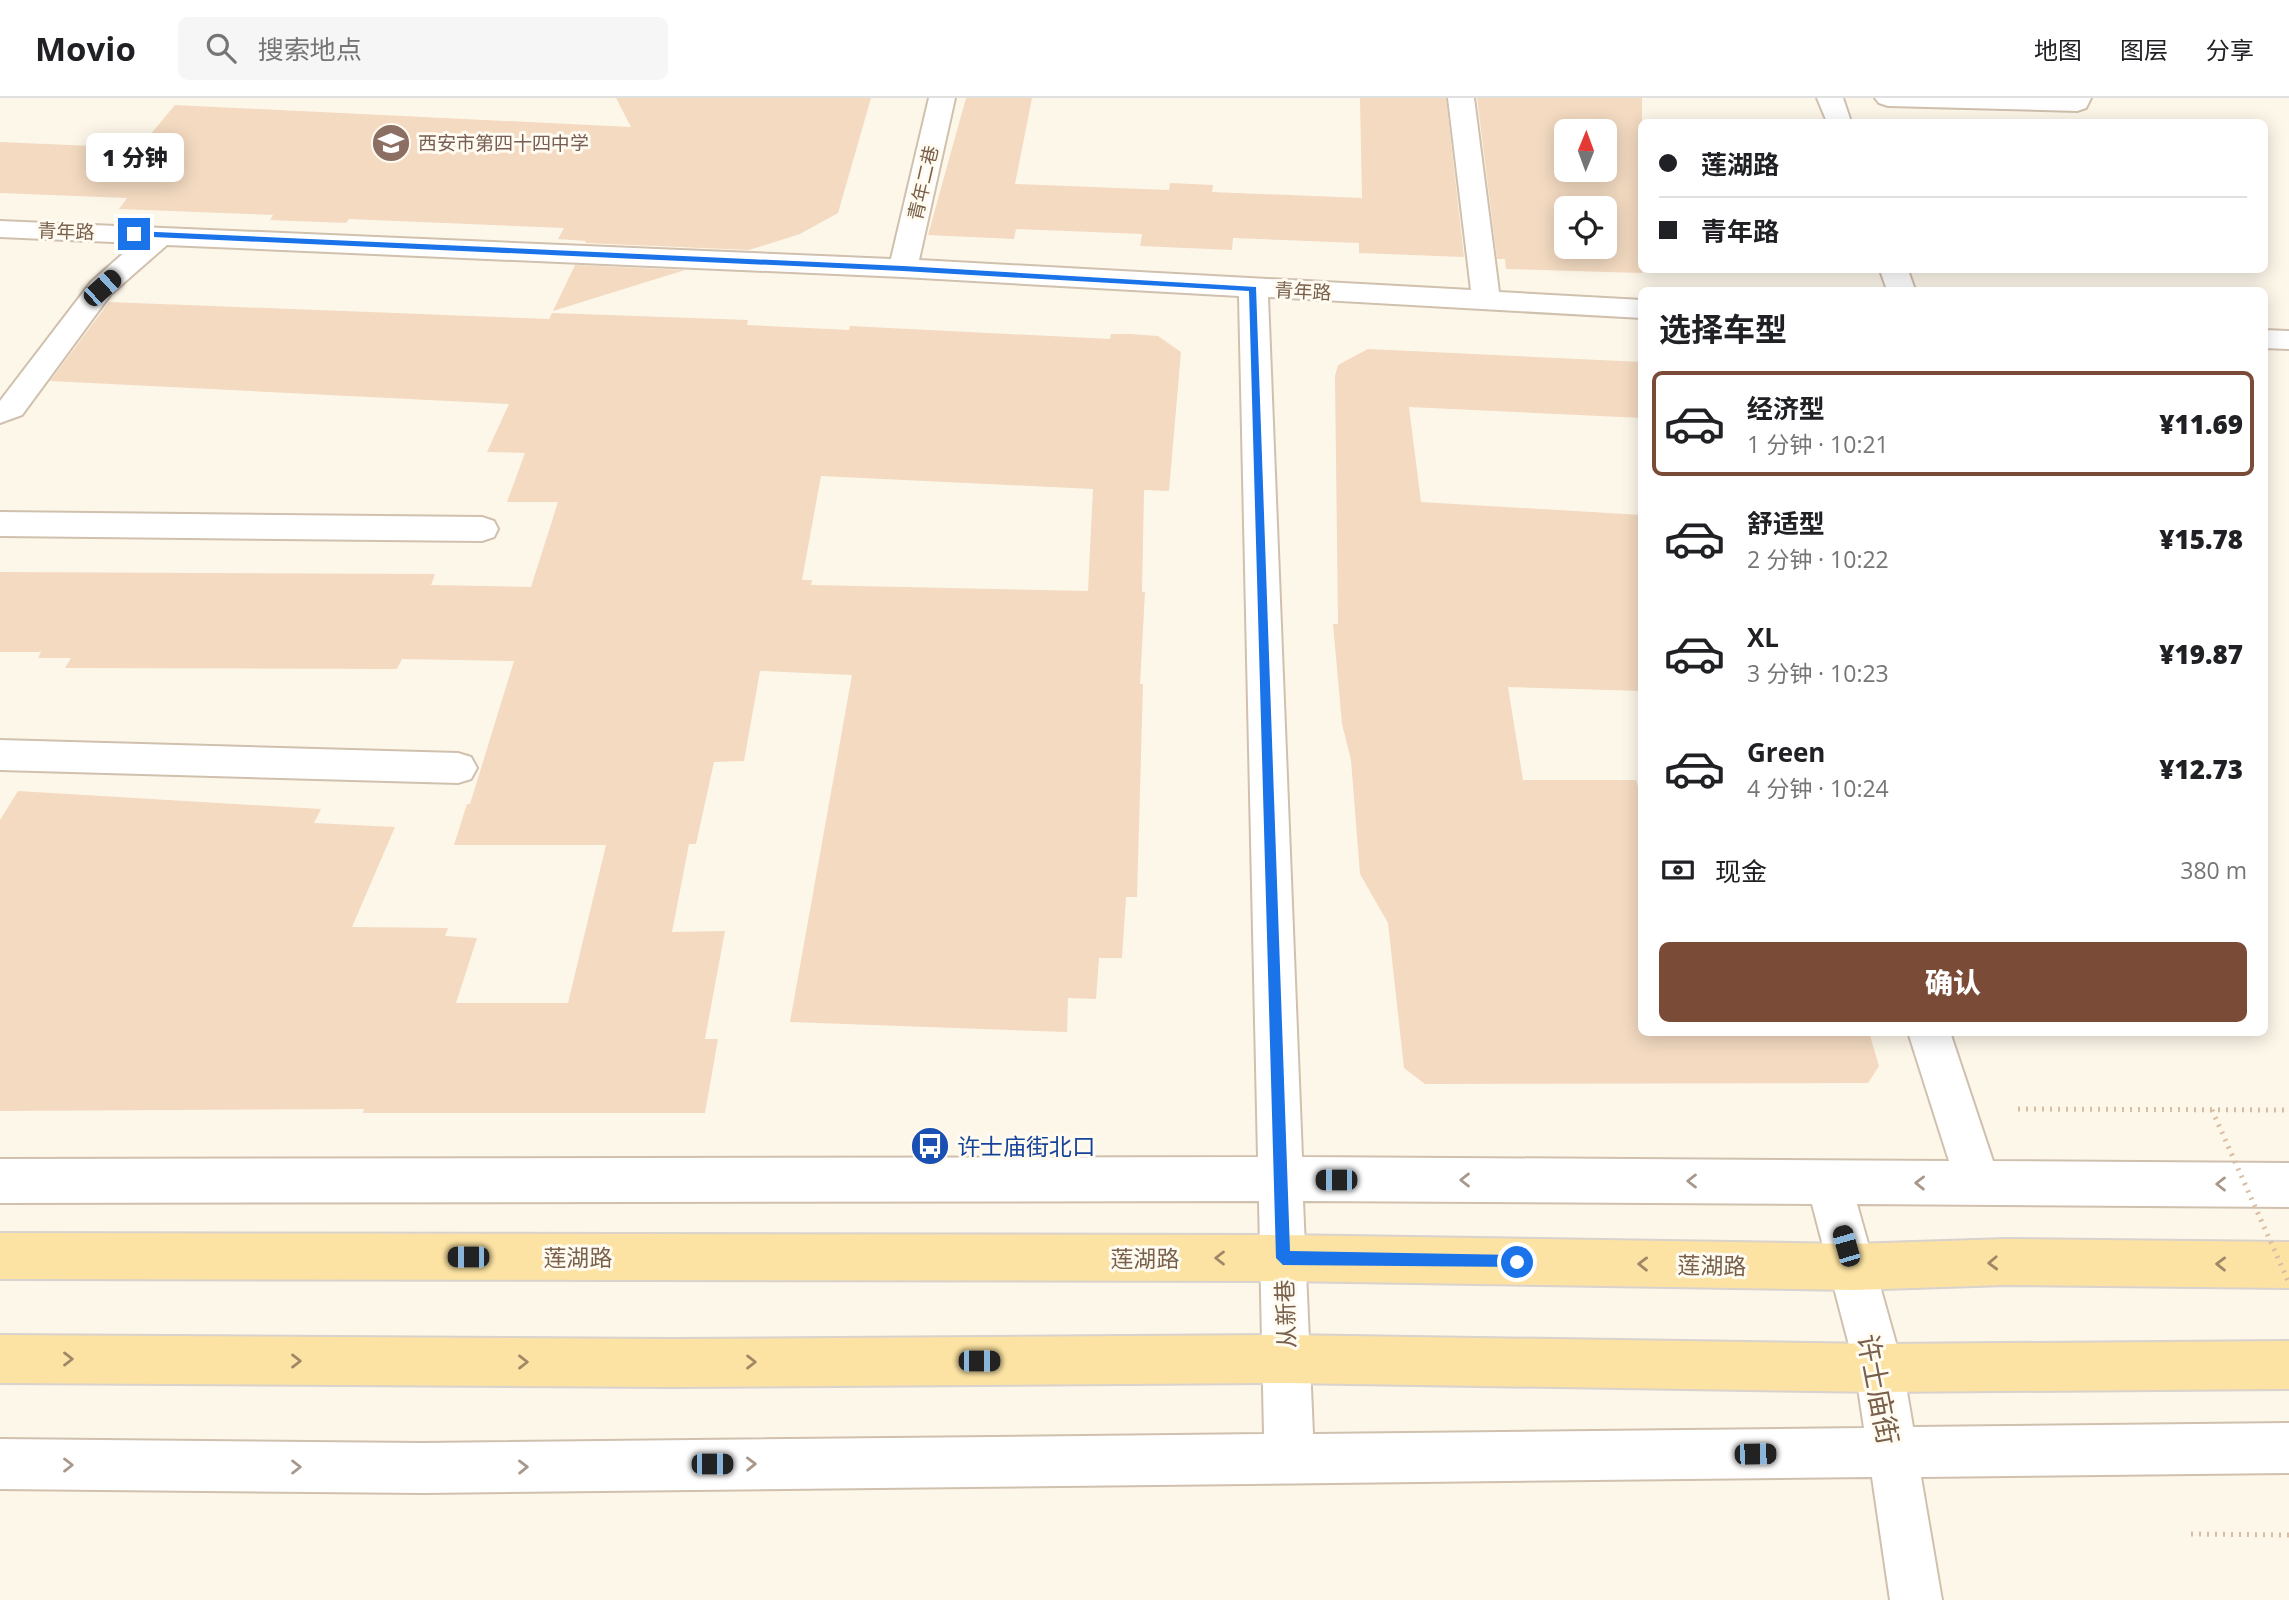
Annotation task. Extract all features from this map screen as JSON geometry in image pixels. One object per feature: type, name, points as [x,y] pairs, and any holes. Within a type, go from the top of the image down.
[{"type":"main road","name":"莲湖路","points":[[0,1256],[1283,1258],[1852,1267],[2020,1262],[2289,1265]]},
{"type":"main road","points":[[0,1359],[658,1363],[1286,1359],[1879,1368],[2289,1365]]},
{"type":"street","name":"青年二巷","points":[[903,268],[942,98]]},
{"type":"street","points":[[1461,98],[1486,300]]},
{"type":"street","points":[[1830,98],[1838,119]]},
{"type":"street","points":[[1888,98],[2077,103],[2078,98]]},
{"type":"street","name":"青年路","points":[[0,229],[903,268],[1638,309]]},
{"type":"street","points":[[0,413],[11,408],[102,288],[161,235]]},
{"type":"street","name":"从新巷","points":[[1253,289],[1289,1458]]},
{"type":"street","points":[[2268,339],[2289,340]]},
{"type":"street","points":[[0,524],[482,529]]},
{"type":"street","points":[[0,755],[458,768]]},
{"type":"street","points":[[1930,1036],[1978,1183]]},
{"type":"street","points":[[0,1181],[1281,1179],[2289,1185]]},
{"type":"street","name":"许士庙街","points":[[1828,1182],[1879,1368],[1916,1600]]},
{"type":"street","points":[[0,1464],[423,1468],[2289,1448]]},
{"type":"path","points":[[2018,1109],[2289,1110]]},
{"type":"path","points":[[2212,1110],[2289,1283]]},
{"type":"path","points":[[2191,1534],[2289,1535]]},
{"type":"building","points":[[616,98],[871,98],[838,213],[800,234],[749,250],[585,243],[586,241],[558,239],[564,228],[349,219],[346,223],[270,220],[273,215],[119,209],[127,198],[0,193],[0,142],[139,148],[175,105],[631,127]]},
{"type":"building","points":[[966,98],[1032,98],[1015,184],[1169,190],[1170,183],[1213,185],[1212,192],[1362,198],[1360,98],[1446,98],[1464,257],[1359,253],[1359,243],[1233,238],[1232,250],[1140,246],[1142,234],[1016,229],[1014,239],[928,235]]},
{"type":"building","points":[[1477,98],[1642,98],[1642,119],[1638,119],[1638,273],[1506,269],[1505,259],[1497,259]]},
{"type":"building","points":[[575,265],[685,270],[553,311]]},
{"type":"building","points":[[109,302],[549,319],[552,313],[748,320],[747,325],[849,330],[850,326],[1110,339],[1111,334],[1158,336],[1181,352],[1169,491],[1144,490],[1142,592],[1145,592],[1140,684],[1143,684],[1137,897],[1126,897],[1122,958],[1099,958],[1096,999],[1068,998],[1067,1032],[790,1022],[852,675],[760,671],[744,761],[714,762],[696,844],[689,844],[672,932],[725,931],[705,1039],[718,1039],[705,1113],[363,1113],[364,1109],[0,1111],[0,820],[18,791],[321,809],[314,823],[395,827],[352,927],[448,928],[445,936],[477,938],[456,1003],[568,1003],[606,845],[454,845],[467,804],[470,804],[514,661],[402,659],[397,669],[65,668],[71,658],[38,658],[41,652],[0,652],[0,572],[435,574],[431,585],[531,587],[558,502],[507,502],[525,453],[487,452],[509,404],[50,381]],"holes":[[[821,476],[1093,489],[1088,591],[811,585],[812,580],[802,580]]]},
{"type":"building","points":[[1368,349],[1638,362],[1638,418],[1409,407],[1421,502],[1638,515],[1638,691],[1508,687],[1523,780],[1636,780],[1638,1036],[1870,1036],[1879,1066],[1868,1083],[1425,1084],[1404,1068],[1388,923],[1360,874],[1351,760],[1342,724],[1333,624],[1338,624],[1335,376],[1338,365]]},
{"type":"place","name":"西安市第四十四中学","points":[[391,143]]},
{"type":"place","name":"许士庙街北口","points":[[930,1146]]},
{"type":"route","points":[[134,234],[903,268],[1253,289],[1283,1258],[1517,1262]]}]
